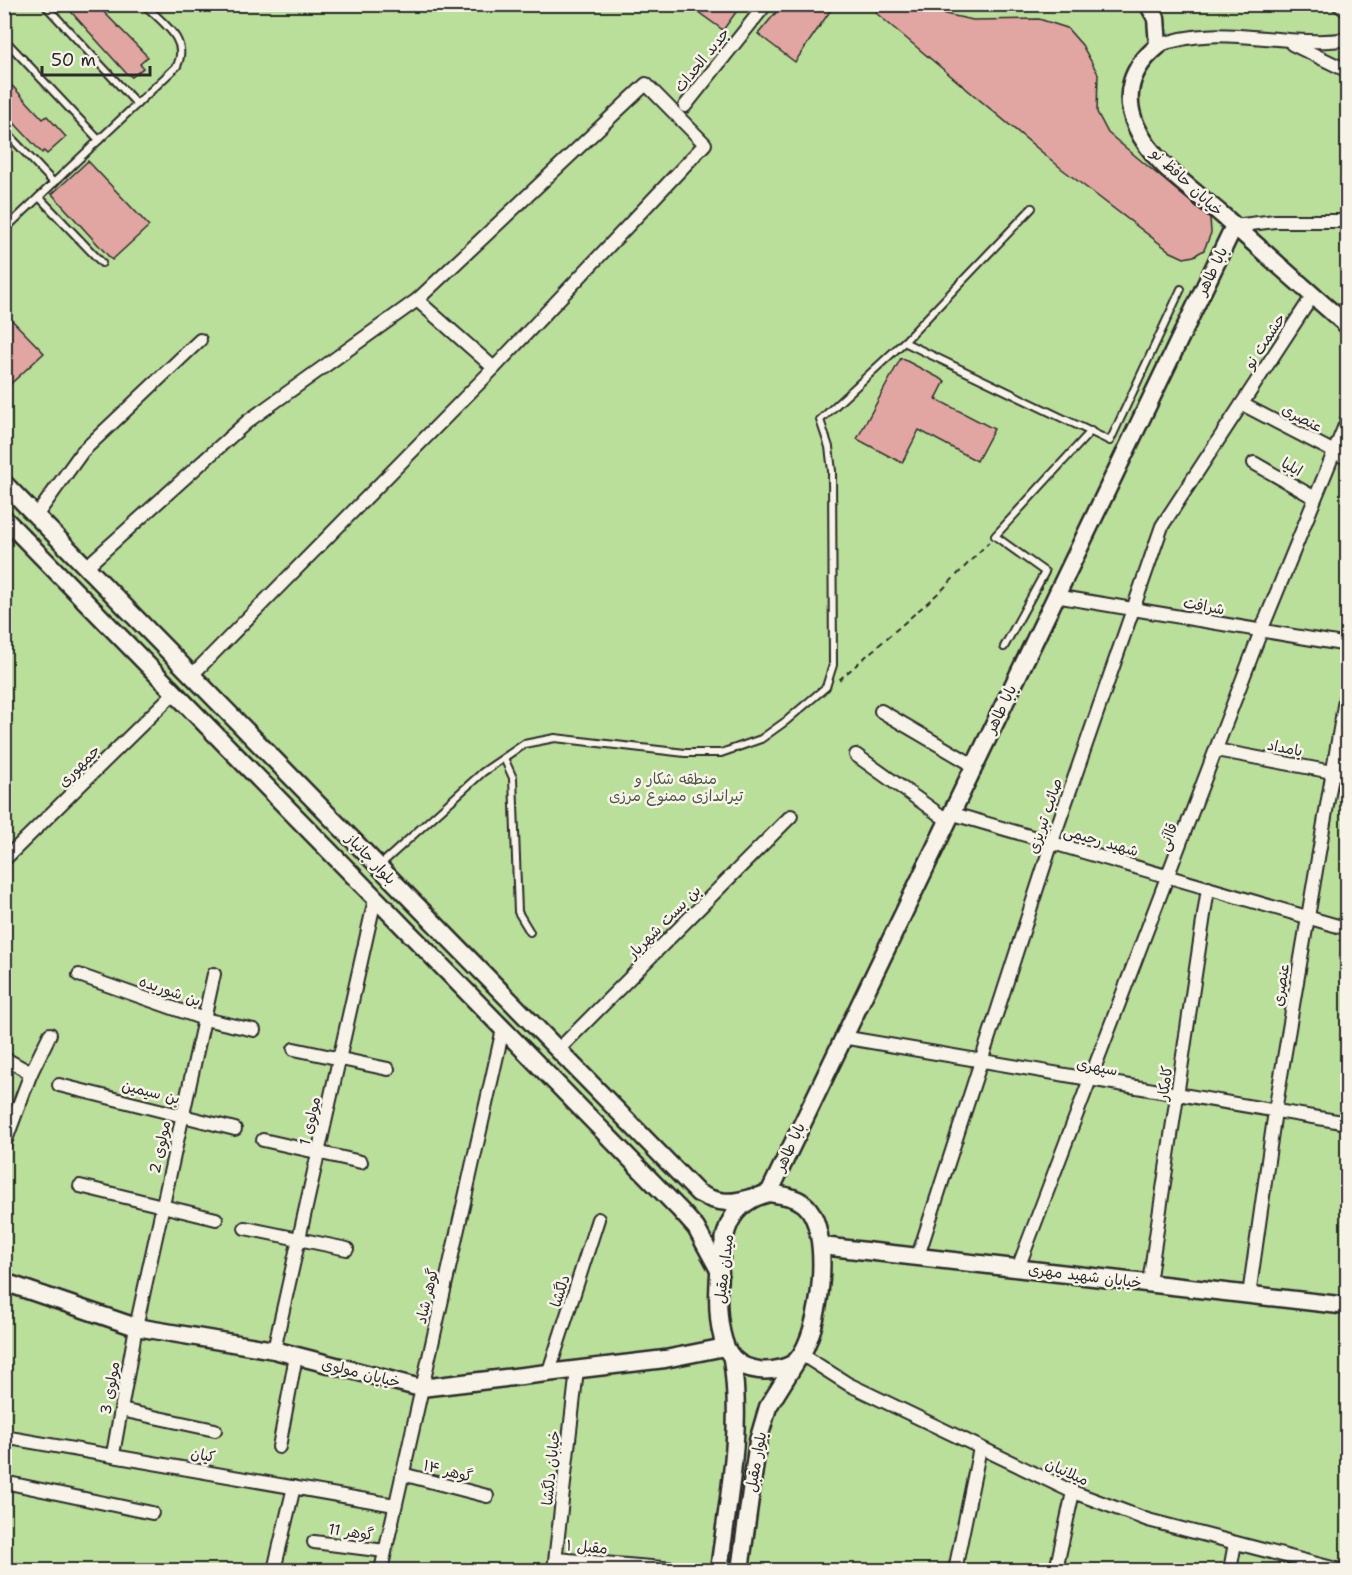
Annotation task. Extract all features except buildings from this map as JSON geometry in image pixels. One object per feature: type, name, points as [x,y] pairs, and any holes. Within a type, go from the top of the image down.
[{"type":"main road","points":[[1148,4],[1156,18],[1158,46]]},
{"type":"main road","name":"خیابان حافظ نو","points":[[1158,46],[1134,72],[1130,107],[1136,127],[1164,164],[1347,326]]},
{"type":"main road","name":"بابا طاهر","points":[[761,1195],[842,1037],[1234,226]]},
{"type":"main road","name":"بلوار جانباز","points":[[4,483],[698,1193],[714,1202],[734,1203],[761,1195]]},
{"type":"main road","name":"بلوار جانباز","points":[[4,518],[696,1228],[720,1272]]},
{"type":"main road","points":[[174,693],[191,676]]},
{"type":"main road","points":[[729,1353],[760,1371],[778,1369],[799,1358],[817,1302],[822,1246],[816,1224],[804,1204],[789,1196],[761,1195]]},
{"type":"main road","name":"میدان مقبل","points":[[729,1353],[720,1329],[720,1272],[730,1221],[761,1195]]},
{"type":"main road","name":"خیابان شهید مهری","points":[[822,1246],[1347,1306]]},
{"type":"main road","name":"خیابان مولوی","points":[[4,1282],[136,1328],[274,1350],[421,1388],[549,1371],[729,1353]]},
{"type":"main road","name":"بلوار مقبل","points":[[718,1570],[736,1437],[737,1400],[729,1353]]},
{"type":"main road","name":"بلوار مقبل","points":[[740,1570],[758,1441],[768,1407],[799,1358]]},
{"type":"street","name":"جدبد الحداث","points":[[685,106],[766,4]]},
{"type":"street","points":[[1338,4],[1347,12]]},
{"type":"street","points":[[1158,46],[1176,39],[1201,35],[1278,38],[1308,42],[1347,39]]},
{"type":"street","points":[[1278,38],[1347,71]]},
{"type":"street","points":[[86,567],[248,421],[417,300],[646,84],[705,144],[494,368],[191,676]]},
{"type":"street","points":[[1234,226],[1275,221],[1347,221]]},
{"type":"street","name":"حشمت نو","points":[[1242,404],[1313,295]]},
{"type":"street","points":[[417,300],[494,368]]},
{"type":"street","points":[[36,516],[82,452],[200,340]]},
{"type":"street","name":"عنصری","points":[[1242,404],[1347,459]]},
{"type":"street","name":"صائب تبریزی","points":[[918,1256],[1052,842],[1162,526],[1242,404]]},
{"type":"street","name":"قاآنی","points":[[1018,1268],[1261,631],[1347,417]]},
{"type":"street","name":"ایلیا","points":[[1254,463],[1315,498]]},
{"type":"street","name":"شرافت","points":[[1055,596],[1347,645]]},
{"type":"street","name":"عنصری","points":[[1250,1295],[1275,1112],[1347,682]]},
{"type":"street","name":"جمهوری","points":[[4,860],[174,693]]},
{"type":"street","points":[[881,711],[973,765]]},
{"type":"street","name":"بامداد","points":[[1216,750],[1347,775]]},
{"type":"street","name":"شهید رحیمی","points":[[856,755],[949,816],[1052,842],[1347,929]]},
{"type":"street","name":"بن بست شهریار","points":[[558,1050],[791,816]]},
{"type":"street","name":"کامکار","points":[[1149,1283],[1209,888]]},
{"type":"street","name":"مولوی 1","points":[[274,1350],[375,899]]},
{"type":"street","name":"مولوی 2","points":[[136,1328],[214,974]]},
{"type":"street","name":"بن شوریده","points":[[79,975],[204,1019],[254,1030]]},
{"type":"street","name":"گوهر شاد","points":[[381,1570],[503,1029]]},
{"type":"street","points":[[4,1145],[31,1072],[50,1034]]},
{"type":"street","name":"سپهری","points":[[842,1037],[1347,1123]]},
{"type":"street","points":[[294,1049],[388,1069]]},
{"type":"street","points":[[4,1058],[31,1072]]},
{"type":"street","name":"بن سیمین","points":[[59,1085],[235,1129]]},
{"type":"street","points":[[263,1140],[361,1162]]},
{"type":"street","points":[[80,1186],[216,1219]]},
{"type":"street","name":"دلگشا","points":[[549,1371],[598,1219]]},
{"type":"street","points":[[245,1228],[347,1249]]},
{"type":"street","name":"مولوی 3","points":[[114,1454],[136,1328]]},
{"type":"street","points":[[279,1447],[296,1356]]},
{"type":"street","name":"میلانیان","points":[[799,1358],[848,1384],[1073,1492],[1148,1520],[1340,1570]]},
{"type":"street","name":"خیابان دلگشا","points":[[555,1565],[577,1370]]},
{"type":"street","points":[[121,1410],[215,1430]]},
{"type":"street","name":"کیان","points":[[4,1437],[114,1454],[395,1504]]},
{"type":"street","points":[[955,1570],[980,1448]]},
{"type":"street","name":"گوهر ۱۴","points":[[402,1474],[487,1496]]},
{"type":"street","points":[[4,1482],[152,1513]]},
{"type":"street","points":[[274,1570],[294,1487]]},
{"type":"street","points":[[1056,1570],[1073,1492]]},
{"type":"street","name":"گوهر 11","points":[[314,1542],[385,1551]]},
{"type":"street","points":[[1230,1570],[1235,1543]]},
{"type":"street","name":"مقبل ۱","points":[[555,1565],[686,1570]]},
{"type":"lane","points":[[44,4],[137,104]]},
{"type":"lane","points":[[4,230],[177,66],[182,54],[180,44],[144,4]]},
{"type":"lane","points":[[4,39],[99,140]]},
{"type":"lane","points":[[4,130],[54,183]]},
{"type":"lane","points":[[39,197],[102,262]]},
{"type":"lane","points":[[379,867],[440,809],[524,744],[555,738],[686,753],[722,753],[760,739],[826,687],[833,665],[832,471],[829,447],[820,420],[904,342],[1032,208]]},
{"type":"lane","points":[[904,342],[1110,441],[1180,289]]},
{"type":"lane","points":[[1004,647],[1045,572],[995,536],[1091,432]]},
{"type":"lane","points":[[504,758],[513,778],[518,912],[530,932]]},
{"type":"path","points":[[826,687],[841,679],[943,590],[995,536]]},
{"type":"green space","name":"منطقه شکار و تیراندازی ممنوع مرزی","points":[[5,5],[1347,5],[1347,1570],[5,1570]]}]
